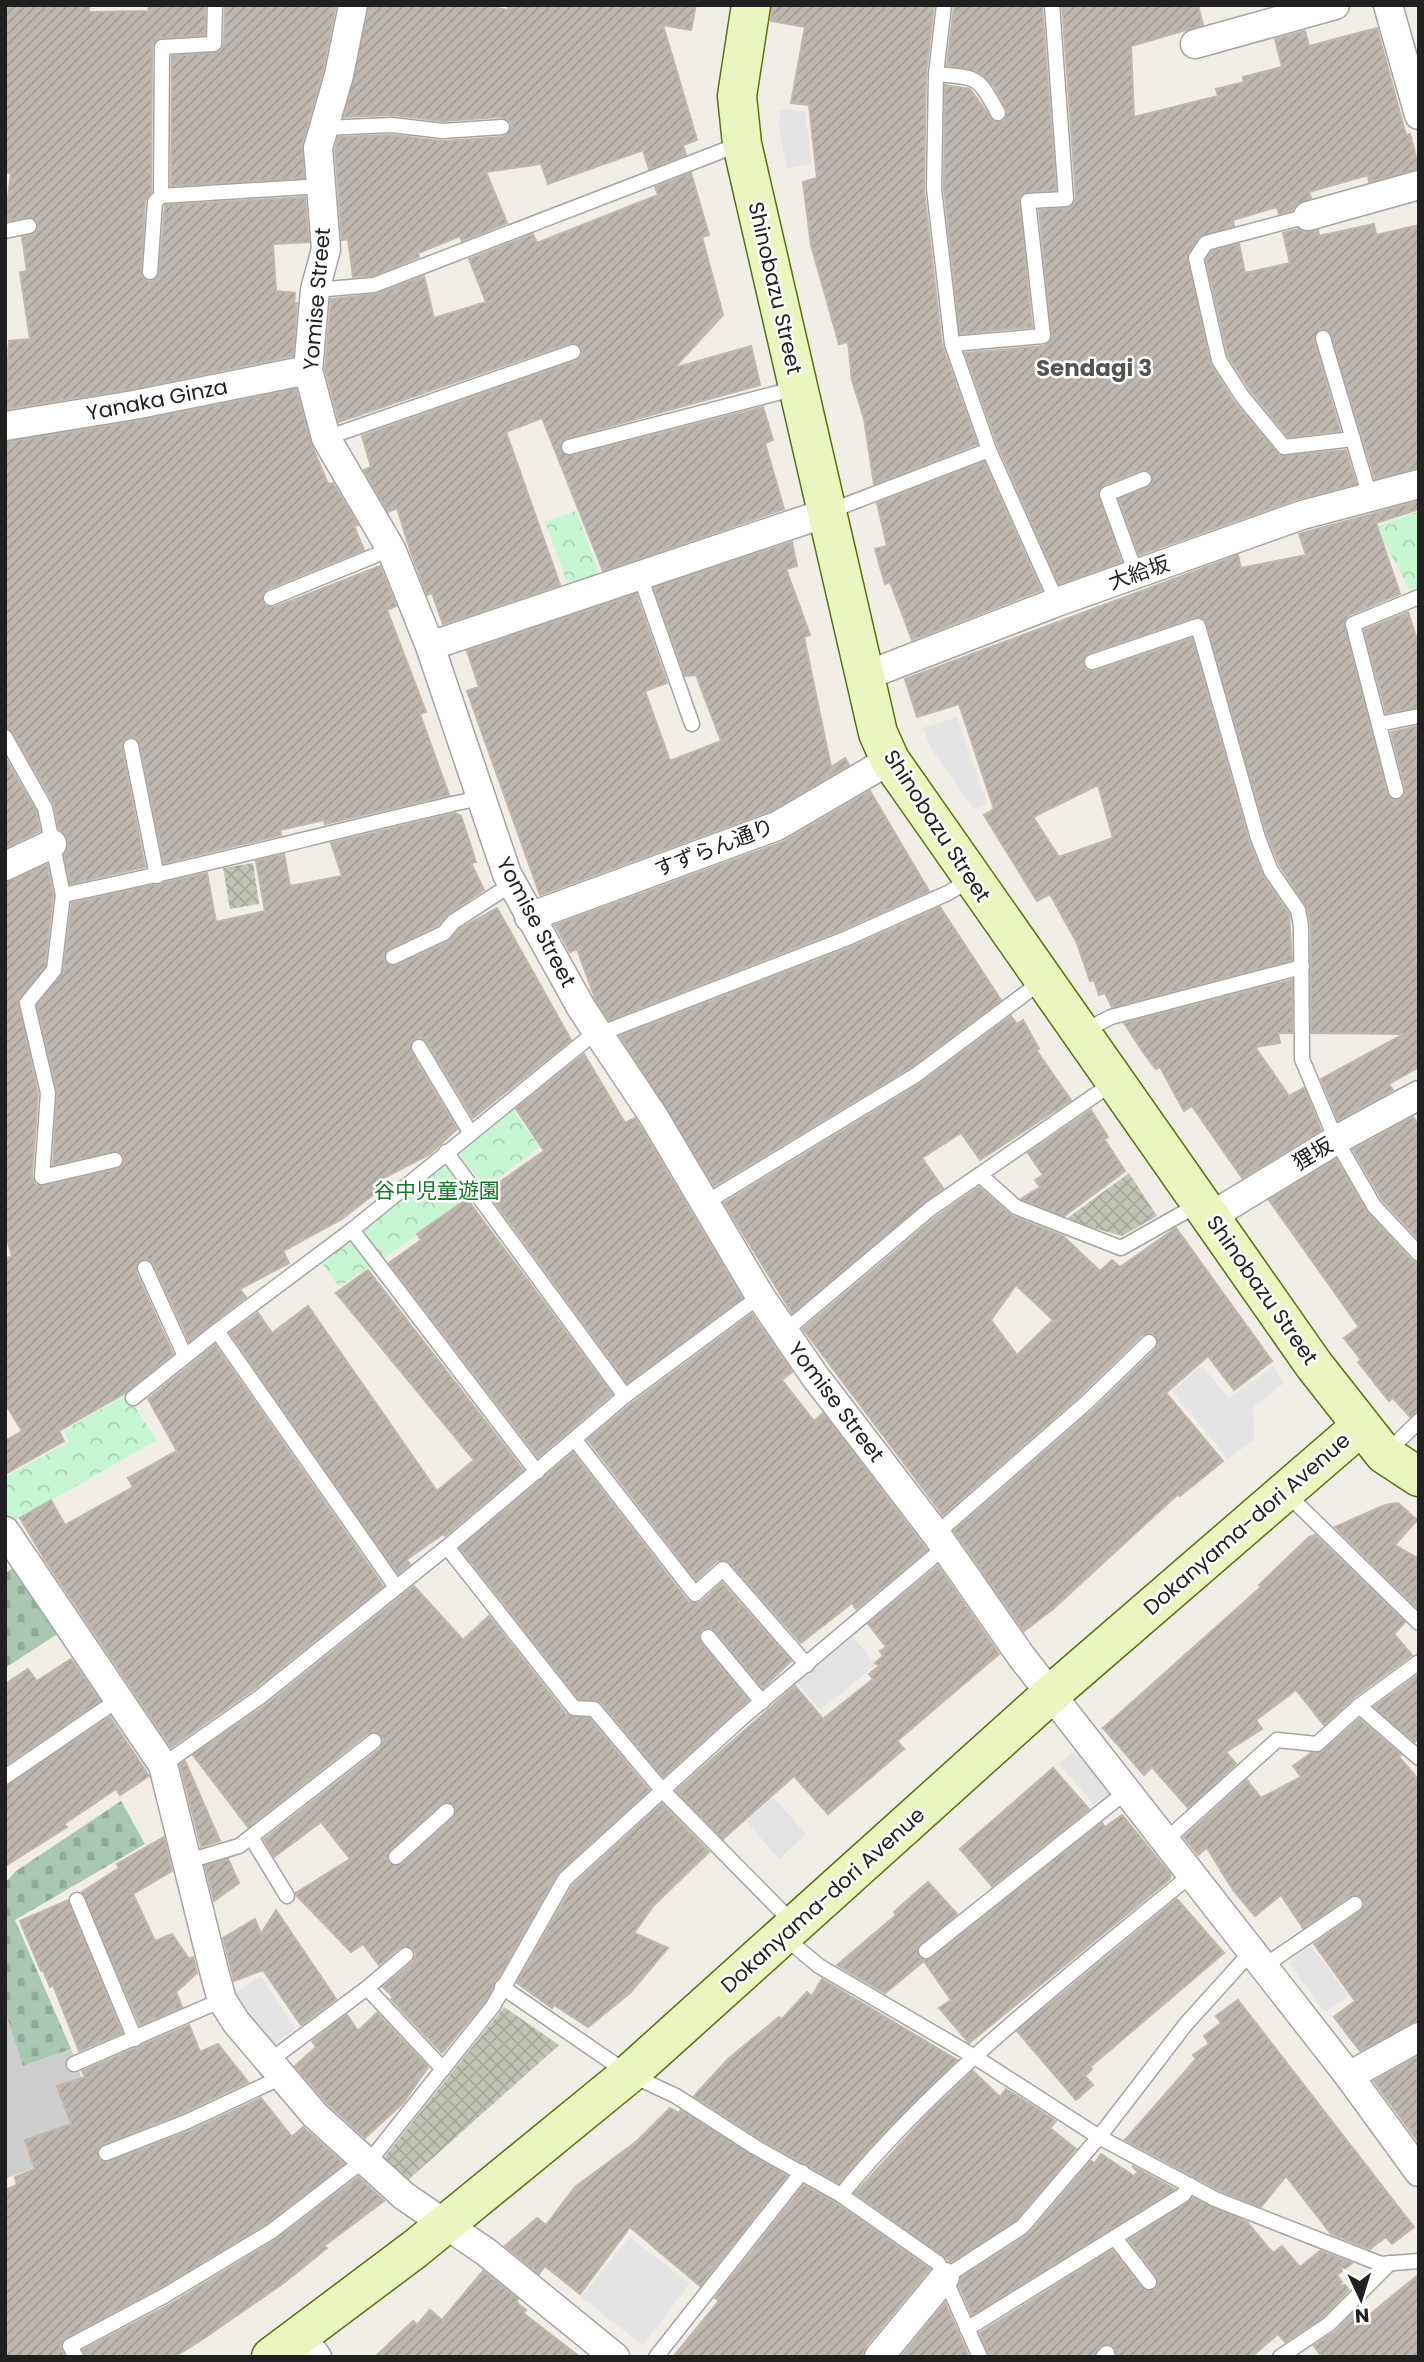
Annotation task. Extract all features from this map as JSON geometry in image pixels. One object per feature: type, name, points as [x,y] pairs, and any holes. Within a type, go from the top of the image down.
[{"type":"main road","name":"Shinobazu Street","points":[[751,5],[737,96],[742,144],[878,733],[890,760],[1042,981],[1314,1365],[1372,1440],[1419,1476]]},
{"type":"main road","name":"Dokanyama-dori Avenue","points":[[297,2350],[445,2224],[629,2074],[1052,1693],[1284,1492],[1372,1440]]},
{"type":"street","name":"Yomise Street","points":[[353,5],[340,75],[318,148],[326,249],[315,289],[308,370],[326,438],[391,549],[430,646],[479,798],[512,884],[598,1032],[784,1332],[941,1541],[1021,1656],[1349,2076],[1419,2172]]},
{"type":"street","points":[[1195,44],[1335,5]]},
{"type":"street","points":[[1388,5],[1419,115]]},
{"type":"street","points":[[1308,216],[1419,185]]},
{"type":"street","name":"Yanaka Ginza","points":[[5,426],[134,405],[308,370]]},
{"type":"street","name":"大給坂","points":[[865,676],[1057,602],[1302,514],[1419,484]]},
{"type":"street","points":[[430,646],[826,513]]},
{"type":"street","name":"すずらん通り","points":[[529,917],[777,826],[890,760]]},
{"type":"street","points":[[5,866],[52,844]]},
{"type":"street","name":"狸坂","points":[[1205,1210],[1419,1096]]},
{"type":"street","points":[[5,1531],[163,1765],[185,1862],[222,2000],[314,2115],[404,2196],[486,2252],[615,2357]]},
{"type":"street","points":[[1349,2076],[1419,2037]]},
{"type":"street","points":[[879,2357],[944,2277]]},
{"type":"lane","points":[[162,195],[162,47],[214,44],[215,5]]},
{"type":"lane","points":[[944,5],[936,75],[934,189],[952,344],[989,450],[1057,602]]},
{"type":"lane","points":[[952,344],[1043,337],[1028,201],[1066,199],[1052,5]]},
{"type":"lane","points":[[936,75],[974,78],[982,83],[999,113]]},
{"type":"lane","points":[[324,128],[392,125],[443,131],[502,127]]},
{"type":"lane","points":[[315,289],[374,285],[742,144]]},
{"type":"lane","points":[[149,272],[155,202],[162,195],[322,186]]},
{"type":"lane","points":[[1308,216],[1206,243],[1196,258],[1219,360],[1242,396],[1284,446],[1353,439]]},
{"type":"lane","points":[[5,231],[29,226]]},
{"type":"lane","points":[[1323,338],[1370,496]]},
{"type":"lane","points":[[326,438],[573,352]]},
{"type":"lane","points":[[569,447],[798,388]]},
{"type":"lane","points":[[826,513],[989,450]]},
{"type":"lane","points":[[1136,574],[1107,494],[1144,479]]},
{"type":"lane","points":[[271,598],[391,549]]},
{"type":"lane","points":[[640,576],[692,724]]},
{"type":"lane","points":[[1395,791],[1353,624],[1419,597]]},
{"type":"lane","points":[[1092,662],[1198,626],[1258,838],[1271,871],[1298,910],[1301,926],[1302,1059],[1336,1140],[1374,1206],[1419,1254]]},
{"type":"lane","points":[[1379,724],[1419,716]]},
{"type":"lane","points":[[5,737],[45,808],[63,895],[54,970],[27,1003],[48,1093],[42,1177],[115,1160]]},
{"type":"lane","points":[[131,746],[156,876]]},
{"type":"lane","points":[[63,895],[156,876],[479,798]]},
{"type":"lane","points":[[133,1398],[352,1230],[470,1132],[598,1032],[845,939],[948,893],[971,879]]},
{"type":"lane","points":[[393,957],[444,933],[453,922],[512,884]]},
{"type":"lane","points":[[1079,1033],[1111,1017],[1302,967]]},
{"type":"lane","points":[[705,1203],[916,1075],[1042,981]]},
{"type":"lane","points":[[419,1047],[470,1132]]},
{"type":"lane","points":[[784,1332],[930,1209],[1114,1082]]},
{"type":"lane","points":[[446,1152],[625,1396]]},
{"type":"lane","points":[[980,1175],[1016,1207],[1121,1248],[1205,1210]]},
{"type":"lane","points":[[352,1230],[537,1472]]},
{"type":"lane","points":[[145,1268],[185,1356]]},
{"type":"lane","points":[[163,1765],[260,1697],[447,1547],[625,1396],[760,1297]]},
{"type":"lane","points":[[217,1331],[396,1587]]},
{"type":"lane","points":[[76,2357],[70,2346],[164,2295],[272,2231],[366,2162],[493,2007],[565,1879],[662,1790],[807,1665],[1149,1342]]},
{"type":"lane","points":[[1372,1440],[1419,1420]]},
{"type":"lane","points":[[575,1440],[695,1594],[723,1569],[807,1665]]},
{"type":"lane","points":[[1284,1492],[1419,1623]]},
{"type":"lane","points":[[447,1547],[573,1708],[594,1709],[662,1790],[819,1966],[975,2057],[1099,2137],[1215,2199],[1381,2264],[1419,2261]]},
{"type":"lane","points":[[708,1637],[762,1702]]},
{"type":"lane","points":[[1166,1840],[1277,1740],[1317,1744],[1359,1706],[1419,1662]]},
{"type":"lane","points":[[5,1777],[119,1699]]},
{"type":"lane","points":[[1359,1706],[1418,1757]]},
{"type":"lane","points":[[185,1862],[239,1846],[354,1760],[374,1741]]},
{"type":"lane","points":[[926,1951],[1128,1791]]},
{"type":"lane","points":[[396,1857],[447,1811]]},
{"type":"lane","points":[[251,1837],[287,1896]]},
{"type":"lane","points":[[841,2195],[884,2142],[975,2057],[1192,1874]]},
{"type":"lane","points":[[77,1900],[135,2039]]},
{"type":"lane","points":[[944,2277],[1022,2227],[1099,2137],[1186,2024],[1258,1959],[1356,1904]]},
{"type":"lane","points":[[106,2152],[186,2122],[275,2069],[405,1955]]},
{"type":"lane","points":[[502,1987],[629,2074],[676,2096],[755,2147],[841,2195],[938,2263],[980,2357]]},
{"type":"lane","points":[[367,1988],[443,2068]]},
{"type":"lane","points":[[74,2064],[222,2000]]},
{"type":"lane","points":[[656,2357],[802,2172]]},
{"type":"lane","points":[[967,2329],[1182,2195],[1190,2185]]},
{"type":"lane","points":[[1115,2238],[1149,2282]]},
{"type":"lane","points":[[1280,2357],[1329,2324],[1390,2263]]},
{"type":"shaded area","points":[[780,109],[805,111],[812,164],[787,169],[779,128]]},
{"type":"shaded area","points":[[957,717],[987,804],[974,809],[932,750],[923,728]]},
{"type":"shaded area","points":[[253,863],[259,904],[230,909],[223,868]]},
{"type":"shaded area","points":[[1129,1173],[1157,1216],[1122,1236],[1065,1220]]},
{"type":"shaded area","points":[[1202,1366],[1229,1398],[1273,1366],[1284,1383],[1253,1407],[1255,1439],[1228,1459],[1172,1391]]},
{"type":"shaded area","points":[[853,1637],[876,1665],[820,1710],[797,1682]]},
{"type":"shaded area","points":[[1075,1751],[1111,1792],[1094,1805],[1059,1764]]},
{"type":"shaded area","points":[[773,1797],[806,1834],[779,1859],[746,1821]]},
{"type":"shaded area","points":[[1311,1946],[1348,1996],[1325,2012],[1289,1963]]},
{"type":"shaded area","points":[[261,1976],[296,2029],[267,2048],[232,1995]]},
{"type":"shaded area","points":[[504,2007],[559,2045],[407,2181],[383,2159]]},
{"type":"shaded area","points":[[5,2011],[23,2066],[71,2049],[105,2141],[5,2179]]},
{"type":"shaded area","points":[[629,2237],[690,2283],[643,2345],[581,2297]]},
{"type":"green space","points":[[576,511],[601,578],[570,590],[545,522]]},
{"type":"green space","points":[[1419,511],[1419,591],[1412,594],[1376,527]]},
{"type":"green space","points":[[512,1109],[540,1147],[485,1188],[458,1152]]},
{"type":"green space","name":"谷中児童遊園","points":[[446,1152],[477,1194],[377,1263],[357,1226]]},
{"type":"green space","points":[[349,1239],[370,1266],[339,1287],[320,1261]]},
{"type":"green space","points":[[126,1394],[157,1440],[8,1525],[5,1520],[5,1477],[69,1442],[64,1431]]},
{"type":"green space","points":[[18,1565],[62,1631],[5,1668],[5,1573]]},
{"type":"green space","points":[[121,1801],[145,1844],[15,1920],[71,2049],[23,2066],[5,2011],[5,1883],[16,1871]]},
{"type":"building","points":[[89,5],[89,12],[148,11],[149,5],[205,5],[205,35],[161,38],[152,46],[151,192],[145,201],[141,276],[150,282],[159,273],[165,205],[305,197],[309,242],[273,244],[276,291],[295,293],[294,304],[297,303],[293,356],[131,389],[5,409],[9,341],[30,339],[20,272],[27,271],[22,237],[35,234],[38,225],[31,217],[5,221],[11,173],[5,173],[5,6]]},
{"type":"building","points":[[225,5],[336,5],[323,71],[302,144],[304,178],[171,186],[172,56],[220,52],[224,44]]},
{"type":"building","points":[[369,5],[483,5],[508,10],[508,5],[696,5],[691,30],[663,25],[697,140],[683,145],[686,155],[649,169],[643,150],[548,184],[541,164],[486,172],[507,223],[462,241],[460,236],[418,253],[419,257],[372,276],[353,277],[348,239],[342,240],[335,150],[338,137],[392,135],[443,141],[503,137],[512,127],[510,121],[501,117],[443,121],[392,115],[344,117]]},
{"type":"building","points":[[772,5],[934,5],[926,74],[924,190],[942,345],[977,444],[874,484],[864,419],[852,380],[848,342],[839,344],[811,245],[803,182],[817,178],[809,105],[791,103],[805,27],[771,21]]},
{"type":"building","points":[[954,5],[1042,5],[1056,190],[1027,192],[1019,198],[1032,327],[960,334],[944,189],[945,85],[970,89],[994,122],[1003,121],[1008,112],[994,86],[981,73],[947,65]]},
{"type":"building","points":[[1062,5],[1198,5],[1203,25],[1131,46],[1134,117],[1218,96],[1216,89],[1244,82],[1243,77],[1282,67],[1275,39],[1305,31],[1309,46],[1377,28],[1406,135],[1410,134],[1419,169],[1369,182],[1368,175],[1309,192],[1311,198],[1297,204],[1293,210],[1279,214],[1277,207],[1233,220],[1234,226],[1199,237],[1187,256],[1210,363],[1234,402],[1280,456],[1346,450],[1356,484],[1297,499],[1139,555],[1119,499],[1152,484],[1150,472],[1140,470],[1103,485],[1098,492],[1121,562],[1059,584],[998,446],[965,353],[1044,346],[1052,339],[1039,210],[1067,208],[1074,204],[1076,198]]},
{"type":"building","points":[[691,173],[709,235],[702,237],[723,315],[674,368],[751,346],[760,385],[567,438],[560,444],[560,450],[571,456],[763,407],[773,440],[765,443],[784,509],[603,571],[542,418],[506,432],[560,585],[443,624],[432,593],[427,595],[397,508],[388,512],[364,470],[371,467],[362,436],[576,361],[582,354],[582,348],[570,343],[339,422],[325,369],[331,299],[377,294],[424,276],[434,318],[486,302],[469,259],[533,234],[537,243],[658,195],[655,187]]},
{"type":"building","points":[[1374,224],[1376,235],[1419,225],[1419,468],[1375,479],[1330,332],[1320,329],[1314,340],[1340,431],[1288,437],[1250,390],[1228,356],[1206,260],[1212,251],[1239,244],[1245,273],[1290,263],[1283,233],[1298,229],[1305,232],[1318,230],[1319,236]]},
{"type":"building","points":[[296,389],[312,446],[328,484],[333,483],[358,525],[354,526],[364,550],[267,589],[262,601],[266,606],[275,607],[380,566],[396,606],[387,610],[426,712],[420,714],[449,795],[325,824],[324,820],[280,830],[281,835],[164,863],[140,744],[135,737],[128,737],[122,748],[145,867],[70,884],[64,855],[68,846],[67,838],[59,829],[54,804],[13,732],[5,727],[5,442],[137,421]]},
{"type":"building","points":[[984,462],[1041,590],[912,640],[890,582],[885,584],[875,549],[887,546],[877,503]]},
{"type":"building","points":[[1419,501],[1419,509],[1376,523],[1400,594],[1349,615],[1344,622],[1387,793],[1393,800],[1402,798],[1405,789],[1391,732],[1419,726],[1419,1067],[1389,1084],[1393,1090],[1338,1120],[1321,1079],[1404,1034],[1311,1033],[1311,926],[1307,908],[1280,866],[1267,835],[1205,620],[1195,617],[1089,653],[1083,664],[1086,670],[1095,671],[1192,638],[1249,841],[1263,876],[1289,914],[1292,960],[1112,1007],[1105,993],[1099,995],[1094,980],[1090,981],[1077,943],[1050,894],[1037,901],[984,815],[994,809],[959,704],[917,717],[905,679],[1238,555],[1241,568],[1306,555],[1299,534]],"holes":[[[1098,785],[1113,838],[1059,857],[1033,817]]]},
{"type":"building","points":[[792,542],[797,566],[786,569],[810,635],[804,637],[831,767],[845,758],[849,765],[770,811],[540,895],[467,691],[479,687],[467,651],[636,594],[667,683],[645,691],[670,761],[721,741],[696,675],[685,676],[654,588]]},
{"type":"building","points":[[1408,612],[1419,646],[1419,707],[1386,713],[1364,630]]},
{"type":"building","points":[[5,757],[36,811],[40,831],[5,848]]},
{"type":"building","points":[[870,791],[929,891],[841,930],[609,1020],[596,1001],[577,949],[570,952],[555,925],[783,842]]},
{"type":"building","points":[[455,813],[461,816],[476,862],[471,863],[484,890],[448,914],[438,925],[388,949],[384,956],[385,962],[396,966],[448,942],[459,929],[497,908],[571,1040],[473,1118],[427,1042],[420,1037],[414,1039],[411,1052],[457,1129],[430,1154],[378,1181],[383,1187],[342,1219],[283,1251],[289,1263],[240,1289],[246,1297],[189,1341],[153,1263],[147,1259],[140,1260],[136,1272],[173,1354],[125,1393],[59,1431],[64,1441],[5,1474],[5,1441],[22,1431],[5,1403],[5,1258],[12,1257],[5,1232],[5,882],[47,865],[53,895],[45,966],[18,1001],[38,1094],[32,1177],[36,1185],[44,1186],[117,1169],[124,1162],[122,1153],[114,1151],[53,1165],[57,1091],[37,1005],[63,972],[72,903],[207,873],[216,922],[265,911],[256,861],[284,854],[290,886],[342,876],[331,843]]},
{"type":"building","points":[[940,907],[1001,1000],[911,1067],[714,1186],[620,1036],[849,948]]},
{"type":"building","points":[[1292,980],[1292,1033],[1278,1033],[1280,1043],[1255,1047],[1289,1096],[1304,1088],[1321,1130],[1242,1178],[1192,1106],[1184,1111],[1160,1067],[1156,1069],[1124,1023]]},
{"type":"building","points":[[1011,1016],[1017,1024],[1023,1020],[1039,1049],[1036,1050],[1071,1100],[980,1160],[961,1133],[922,1158],[943,1188],[792,1313],[724,1203],[921,1083]]},
{"type":"building","points":[[584,1054],[625,1123],[635,1118],[742,1298],[627,1383],[487,1191],[544,1151],[516,1109]]},
{"type":"building","points":[[1091,1110],[1108,1137],[1104,1139],[1125,1171],[1064,1216],[1021,1199],[1040,1187],[1035,1180],[1043,1175],[1028,1153]]},
{"type":"building","points":[[1413,1117],[1419,1126],[1419,1240],[1382,1200],[1353,1150]]},
{"type":"building","points":[[1336,1159],[1367,1212],[1412,1261],[1419,1263],[1419,1412],[1410,1417],[1393,1398],[1389,1401],[1358,1362],[1361,1360],[1344,1338],[1359,1327],[1269,1200]]},
{"type":"building","points":[[979,1187],[1012,1216],[1063,1236],[1100,1271],[1112,1260],[1120,1267],[1176,1228],[1272,1361],[1234,1390],[1208,1356],[1166,1393],[1223,1461],[1180,1496],[1178,1494],[1052,1610],[1024,1631],[954,1531],[1093,1410],[1156,1349],[1156,1336],[1151,1333],[1142,1335],[1079,1396],[943,1515],[803,1329],[936,1217]],"holes":[[[1016,1285],[1053,1320],[1017,1355],[991,1320]]]},
{"type":"building","points":[[467,1199],[612,1394],[538,1457],[389,1263],[421,1240],[417,1234]]},
{"type":"building","points":[[368,1270],[523,1470],[445,1536],[443,1534],[406,1560],[410,1564],[398,1574],[230,1333],[258,1313],[272,1333],[308,1306],[437,1491],[474,1460],[336,1293]]},
{"type":"building","points":[[752,1314],[792,1372],[782,1380],[814,1421],[823,1413],[927,1550],[856,1609],[852,1603],[801,1643],[727,1560],[717,1561],[696,1580],[588,1440],[631,1404]]},
{"type":"building","points":[[215,1345],[383,1586],[254,1689],[171,1747],[45,1560],[20,1518],[51,1500],[65,1525],[133,1487],[128,1478],[177,1451],[148,1399]]},
{"type":"building","points":[[573,1453],[687,1600],[692,1603],[701,1602],[722,1583],[791,1661],[763,1688],[715,1631],[707,1627],[701,1630],[701,1643],[748,1700],[663,1777],[601,1702],[579,1699],[460,1548]]},
{"type":"building","points":[[1398,1503],[1417,1520],[1395,1545],[1419,1559],[1417,1608],[1335,1527],[1385,1505]]},
{"type":"building","points":[[1315,1535],[1405,1622],[1394,1634],[1412,1655],[1353,1698],[1324,1725],[1296,1690],[1256,1720],[1262,1729],[1226,1752],[1236,1764],[1188,1808],[1152,1767],[1144,1775],[1103,1728],[1261,1587],[1259,1585],[1309,1537]]},
{"type":"building","points":[[938,1566],[999,1654],[897,1741],[904,1749],[828,1814],[794,1776],[723,1839],[676,1791],[795,1686],[823,1719],[873,1679],[869,1674],[879,1666],[875,1663],[883,1656],[880,1651],[886,1647],[868,1624]]},
{"type":"building","points":[[414,1586],[463,1640],[489,1616],[566,1714],[589,1718],[649,1790],[557,1874],[485,2001],[442,2053],[383,1987],[413,1962],[416,1954],[413,1948],[400,1947],[379,1965],[363,1944],[351,1952],[297,1896],[296,1893],[350,1859],[321,1822],[274,1857],[264,1839],[380,1749],[384,1740],[381,1735],[368,1733],[248,1827],[193,1755],[266,1705]],"holes":[[[449,1802],[456,1808],[453,1818],[402,1864],[389,1864],[387,1858],[390,1850],[441,1804]]]},
{"type":"building","points":[[71,1659],[100,1701],[5,1765],[5,1684],[28,1669],[37,1681]]},
{"type":"building","points":[[1419,1674],[1419,1738],[1415,1742],[1374,1707]]},
{"type":"building","points":[[110,1717],[149,1776],[120,1795],[116,1789],[64,1824],[67,1827],[5,1866],[5,1787]]},
{"type":"building","points":[[1359,1719],[1401,1755],[1399,1757],[1419,1780],[1419,2020],[1360,2051],[1334,2017],[1355,2001],[1314,1944],[1361,1911],[1365,1904],[1362,1898],[1350,1896],[1303,1928],[1281,1895],[1255,1916],[1233,1890],[1207,1848],[1198,1855],[1184,1837],[1247,1780],[1261,1798],[1301,1777],[1293,1766],[1311,1753],[1323,1751]]},
{"type":"building","points":[[185,1761],[220,1841],[201,1847],[180,1765]]},
{"type":"building","points":[[1053,1768],[1089,1809],[992,1886],[960,1849]]},
{"type":"building","points":[[662,1804],[709,1852],[653,1906],[634,1933],[668,1948],[630,1993],[588,2027],[554,2005],[552,2008],[517,1983],[573,1885]]},
{"type":"building","points":[[1122,1815],[1171,1875],[1170,1879],[969,2043],[939,2008],[951,2000],[924,1961],[885,1993],[837,1965],[896,1915],[894,1912],[928,1882],[957,1914],[917,1947],[919,1957],[931,1959],[1102,1823],[1105,1827]]},
{"type":"building","points":[[164,1837],[172,1871],[133,1894],[155,1941],[172,1934],[189,1959],[193,1957],[197,1973],[176,1992],[182,2007],[140,2025],[82,1892],[119,1868],[117,1864]]},
{"type":"building","points":[[228,1859],[239,1883],[214,1901],[205,1866]]},
{"type":"building","points":[[1177,1899],[1224,1953],[1090,2067],[1092,2069],[1085,2076],[1093,2085],[1076,2100],[1017,2031]]},
{"type":"building","points":[[68,1900],[122,2033],[79,2051],[53,1985],[50,1987],[43,1970],[41,1971],[20,1921]]},
{"type":"building","points":[[276,1910],[336,1999],[301,2025],[263,1970],[234,1981],[223,1938],[255,1919],[261,1934]]},
{"type":"building","points":[[822,1979],[957,2060],[873,2144],[839,2183],[760,2139],[694,2096],[728,2059],[779,2017],[782,2019],[807,1992],[812,1996]]},
{"type":"building","points":[[1238,2000],[1414,2227],[1392,2244],[1386,2237],[1370,2249],[1331,2234],[1286,2176],[1261,2207],[1219,2190],[1125,2140],[1196,2059],[1193,2055],[1209,2044],[1204,2036],[1221,2023],[1216,2016]]},
{"type":"building","points":[[377,2013],[428,2067],[403,2103],[365,2138],[327,2103],[295,2066],[316,2047],[312,2041],[347,2015],[358,2031]]},
{"type":"building","points":[[189,2025],[200,2052],[218,2044],[248,2082],[182,2113],[103,2144],[97,2151],[99,2160],[109,2162],[190,2131],[261,2098],[292,2137],[303,2127],[344,2164],[267,2223],[159,2288],[65,2338],[60,2346],[65,2357],[5,2357],[5,2190],[17,2185],[15,2177],[35,2169],[25,2140],[71,2124],[57,2086],[85,2077],[82,2071]]},
{"type":"building","points":[[1417,2057],[1419,2060],[1419,2143],[1374,2081]]},
{"type":"building","points":[[973,2071],[1000,2097],[1006,2089],[1056,2121],[1050,2128],[1076,2149],[1016,2220],[951,2262],[855,2193],[928,2114]]},
{"type":"building","points":[[670,2108],[679,2113],[681,2110],[787,2176],[700,2286],[630,2227],[580,2294],[545,2266],[539,2274],[505,2246],[537,2218],[546,2225],[575,2187],[637,2141]]},
{"type":"building","points":[[1101,2154],[1134,2176],[1138,2172],[1132,2166],[1175,2189],[972,2315],[959,2286],[961,2278],[1029,2234],[1091,2161],[1095,2163]]},
{"type":"building","points":[[358,2177],[384,2201],[324,2246],[327,2248],[285,2282],[200,2341],[174,2357],[86,2357],[83,2350],[169,2305],[277,2239]]},
{"type":"building","points":[[804,2185],[836,2203],[930,2269],[866,2346],[863,2357],[673,2357],[719,2301],[715,2298]]},
{"type":"building","points":[[1193,2198],[1247,2222],[1273,2253],[1282,2246],[1300,2267],[1320,2251],[1352,2263],[1337,2275],[1342,2282],[1337,2286],[1345,2285],[1349,2290],[1323,2317],[1285,2342],[1278,2334],[1251,2357],[1116,2357],[1116,2350],[1109,2344],[1100,2346],[1094,2357],[989,2357],[980,2333],[1112,2250],[1142,2288],[1154,2290],[1158,2285],[1157,2277],[1129,2240]]},
{"type":"building","points":[[483,2271],[518,2299],[516,2302],[526,2310],[523,2313],[580,2357],[375,2357],[413,2321],[417,2325],[430,2310],[442,2320]]},
{"type":"building","points":[[1419,2274],[1419,2357],[1322,2357],[1314,2346],[1336,2331],[1361,2305],[1369,2315]]},
{"type":"building","points":[[945,2303],[969,2357],[901,2357]]},
{"type":"district","name":"Sendagi 3","points":[[1094,368]]}]
